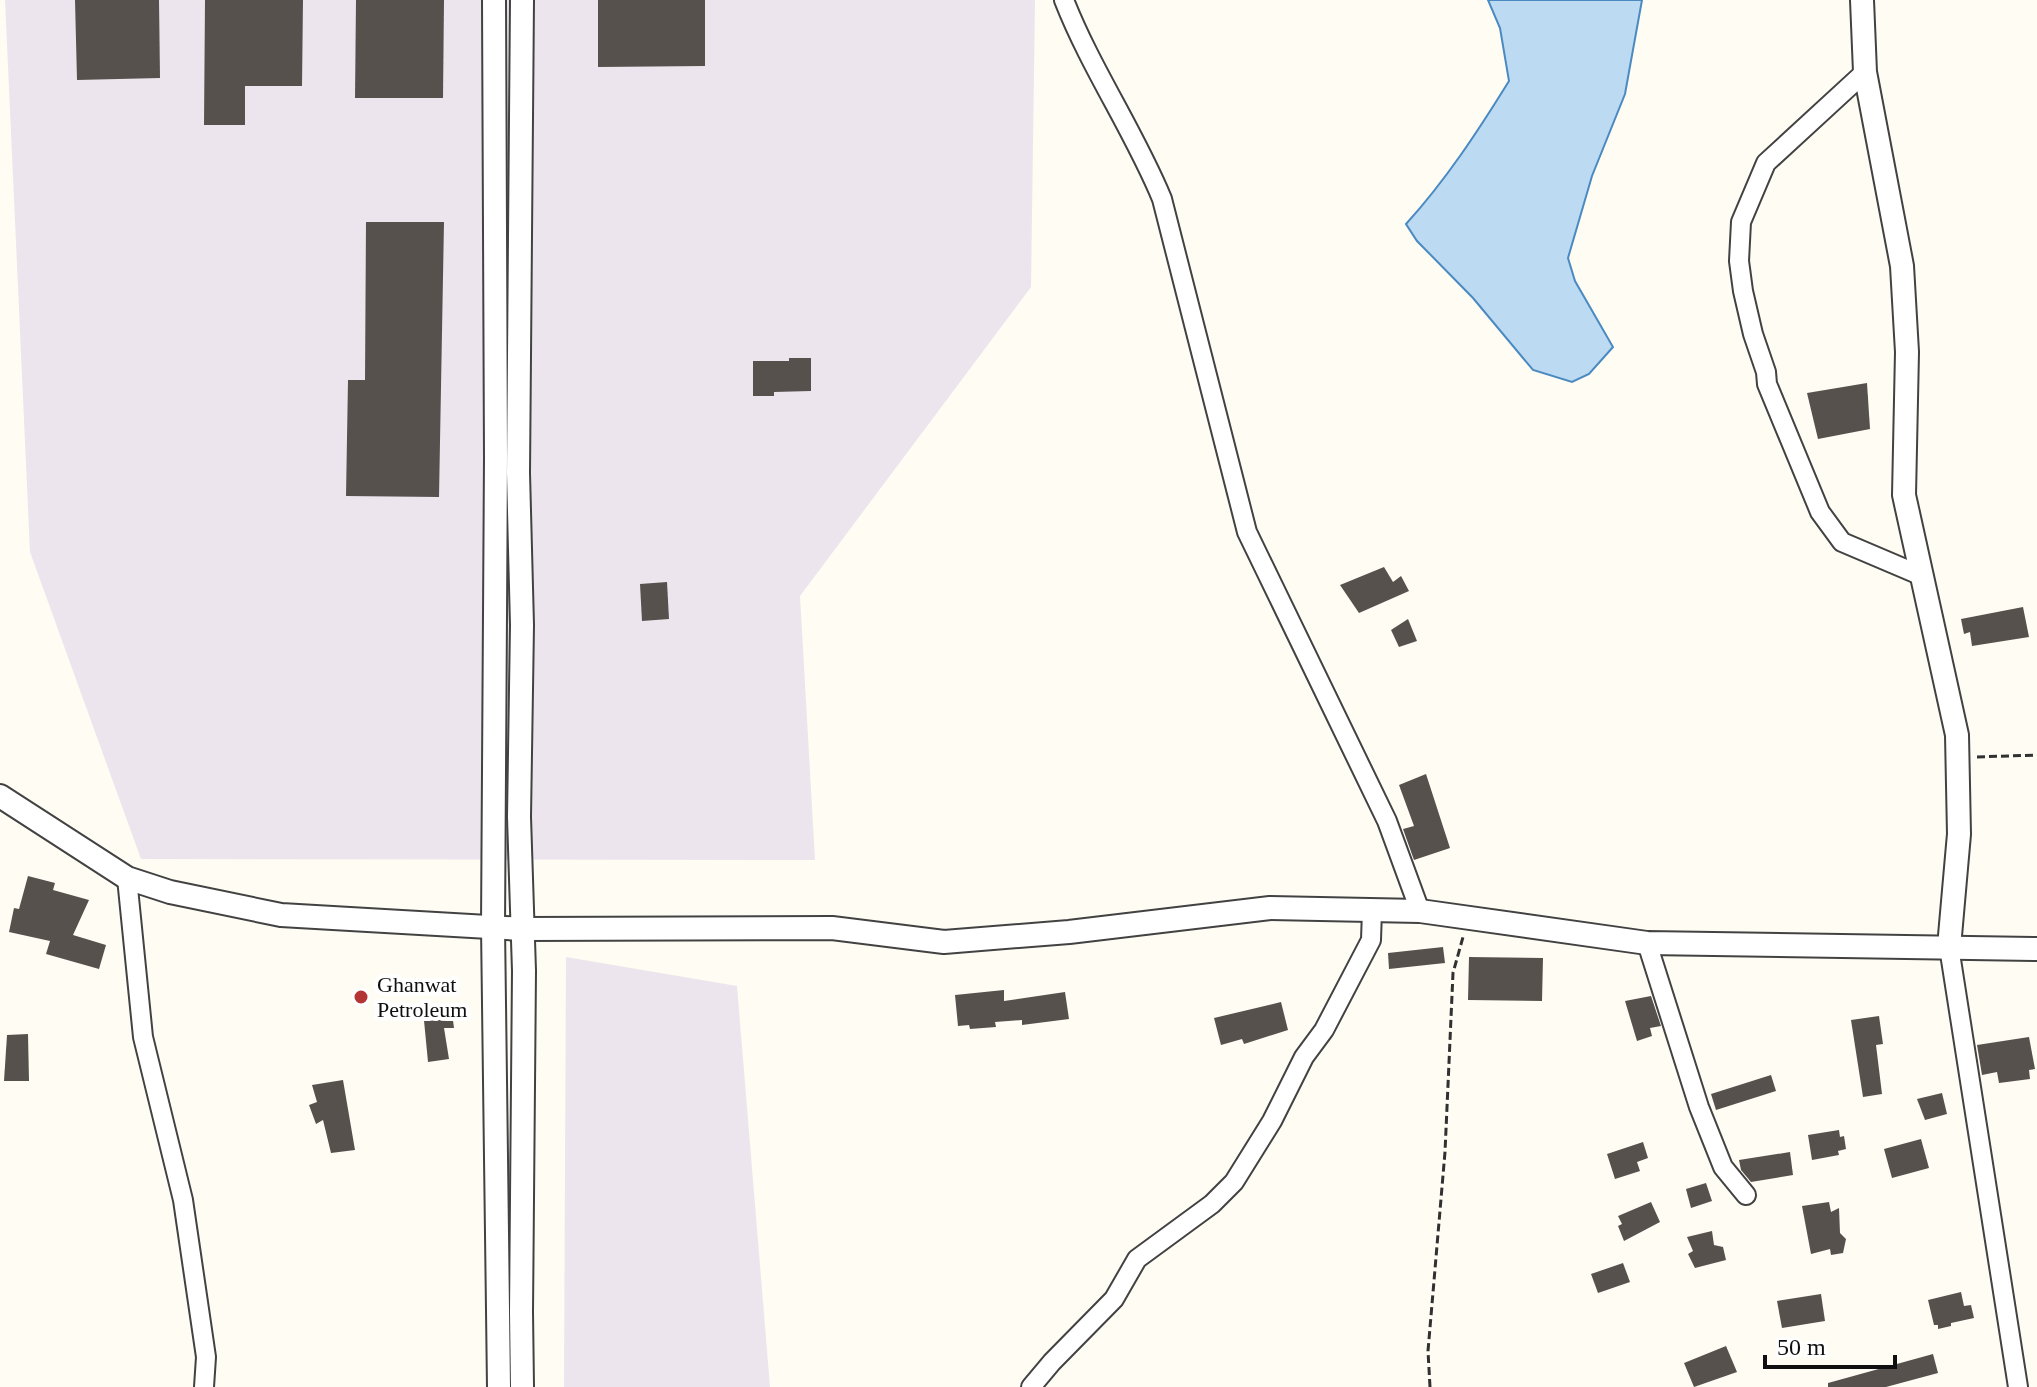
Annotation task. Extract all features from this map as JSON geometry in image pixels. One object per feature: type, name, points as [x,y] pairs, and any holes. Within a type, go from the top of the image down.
[{"type":"street","points":[[494,0],[496,474],[493,927],[499,1387]]},
{"type":"street","points":[[522,0],[518,473],[522,625],[519,817],[523,929],[522,1387]]},
{"type":"street","points":[[1064,0],[1076,31],[1145,159],[1162,199],[1247,532],[1387,821],[1420,911]]},
{"type":"street","points":[[1862,0],[1865,72],[1902,266],[1907,352],[1904,495],[1957,735],[1959,834],[1949,947],[2018,1387]]},
{"type":"street","points":[[1865,72],[1766,163],[1741,222],[1739,261],[1753,334],[1767,384],[1820,512],[1842,542],[1922,576]]},
{"type":"street","points":[[0,796],[127,878],[170,892],[281,915],[523,929],[832,928],[944,942],[1069,932],[1270,908],[1420,911],[1647,943],[2037,949]]},
{"type":"street","points":[[127,878],[143,1037],[183,1200],[206,1357],[204,1387]]},
{"type":"street","points":[[1031,1387],[1114,1299],[1137,1259],[1212,1204],[1234,1182],[1272,1121],[1304,1057],[1324,1030],[1371,940],[1372,910]]},
{"type":"street","points":[[1647,943],[1699,1107],[1723,1167],[1746,1195]]},
{"type":"path","points":[[1957,761],[2009,754],[2037,755]]},
{"type":"path","points":[[1430,1387],[1428,1351],[1445,1152],[1453,973],[1462,941],[1464,917]]},
{"type":"shaded area","points":[[5,0],[1035,0],[1031,287],[800,596],[815,860],[141,859],[30,552]]},
{"type":"shaded area","points":[[566,957],[737,986],[770,1387],[564,1387]]},
{"type":"water","points":[[1488,0],[1642,0],[1625,94],[1592,176],[1568,258],[1575,281],[1613,347],[1589,374],[1572,382],[1533,370],[1473,298],[1417,241],[1406,224],[1461,155],[1509,81],[1500,28]]},
{"type":"building","points":[[75,0],[159,0],[160,78],[77,80]]},
{"type":"building","points":[[205,0],[303,0],[302,86],[245,86],[245,125],[204,125]]},
{"type":"building","points":[[356,0],[444,0],[443,98],[355,98]]},
{"type":"building","points":[[598,0],[705,0],[705,66],[598,67]]},
{"type":"building","points":[[366,222],[444,222],[439,497],[346,496],[348,380],[365,380]]},
{"type":"building","points":[[789,358],[811,358],[811,391],[753,396],[753,361],[789,361]]},
{"type":"building","points":[[1867,383],[1870,429],[1818,439],[1807,393]]},
{"type":"building","points":[[1384,567],[1393,582],[1401,576],[1409,591],[1359,613],[1340,585]]},
{"type":"building","points":[[667,582],[669,619],[642,621],[640,584]]},
{"type":"building","points":[[2023,607],[2029,637],[1972,646],[1970,632],[1964,634],[1961,619]]},
{"type":"building","points":[[1408,619],[1417,641],[1399,647],[1391,630]]},
{"type":"building","points":[[1426,774],[1450,848],[1414,860],[1403,829],[1414,826],[1399,785]]},
{"type":"building","points":[[28,876],[55,883],[53,890],[89,900],[73,935],[106,945],[99,969],[46,954],[50,941],[9,932],[14,908],[19,909]]},
{"type":"building","points":[[1443,947],[1445,963],[1389,969],[1388,953]]},
{"type":"building","points":[[1469,957],[1543,958],[1542,1001],[1468,1000]]},
{"type":"building","points":[[1004,990],[1004,1001],[1065,992],[1069,1019],[1022,1025],[1022,1020],[995,1022],[996,1027],[970,1029],[969,1025],[958,1026],[955,995]]},
{"type":"building","points":[[1651,996],[1661,1026],[1650,1028],[1652,1036],[1637,1041],[1625,1001]]},
{"type":"building","points":[[1281,1002],[1288,1030],[1244,1044],[1242,1039],[1221,1045],[1214,1018]]},
{"type":"building","points":[[451,1005],[454,1028],[444,1028],[449,1059],[428,1062],[423,1010]]},
{"type":"building","points":[[1879,1016],[1883,1044],[1876,1045],[1882,1094],[1863,1097],[1851,1020]]},
{"type":"building","points":[[28,1034],[29,1081],[4,1081],[7,1035]]},
{"type":"building","points":[[2029,1037],[2035,1069],[2029,1070],[2030,1079],[1999,1083],[1997,1072],[1982,1075],[1977,1045]]},
{"type":"building","points":[[1771,1075],[1776,1091],[1716,1110],[1711,1094]]},
{"type":"building","points":[[343,1080],[355,1150],[331,1153],[323,1120],[316,1124],[309,1105],[317,1102],[312,1085]]},
{"type":"building","points":[[1942,1093],[1947,1114],[1925,1120],[1917,1099]]},
{"type":"building","points":[[1839,1130],[1840,1137],[1844,1136],[1846,1149],[1838,1151],[1839,1155],[1812,1160],[1808,1135]]},
{"type":"building","points":[[1921,1139],[1929,1168],[1892,1178],[1884,1149]]},
{"type":"building","points":[[1643,1142],[1648,1158],[1637,1162],[1640,1171],[1615,1179],[1607,1154]]},
{"type":"building","points":[[1790,1152],[1793,1175],[1751,1182],[1741,1170],[1739,1160]]},
{"type":"building","points":[[1706,1183],[1712,1201],[1691,1208],[1686,1189]]},
{"type":"building","points":[[1651,1202],[1660,1222],[1624,1241],[1618,1216]]},
{"type":"building","points":[[1829,1202],[1831,1212],[1839,1208],[1840,1233],[1846,1239],[1843,1253],[1831,1255],[1830,1249],[1811,1254],[1802,1206]]},
{"type":"building","points":[[1712,1231],[1714,1245],[1723,1247],[1726,1260],[1695,1268],[1688,1254],[1693,1251],[1687,1237]]},
{"type":"building","points":[[1623,1263],[1630,1282],[1598,1293],[1591,1274]]},
{"type":"building","points":[[1961,1292],[1964,1306],[1971,1305],[1974,1318],[1938,1329],[1938,1325],[1934,1325],[1928,1300]]},
{"type":"building","points":[[1821,1294],[1825,1321],[1782,1328],[1777,1301]]},
{"type":"building","points":[[1726,1346],[1737,1372],[1694,1387],[1684,1363]]},
{"type":"building","points":[[1933,1354],[1938,1373],[1886,1387],[1828,1387],[1828,1383]]},
{"type":"place","name":"Ghanwat Petroleum","points":[[361,997]]}]
